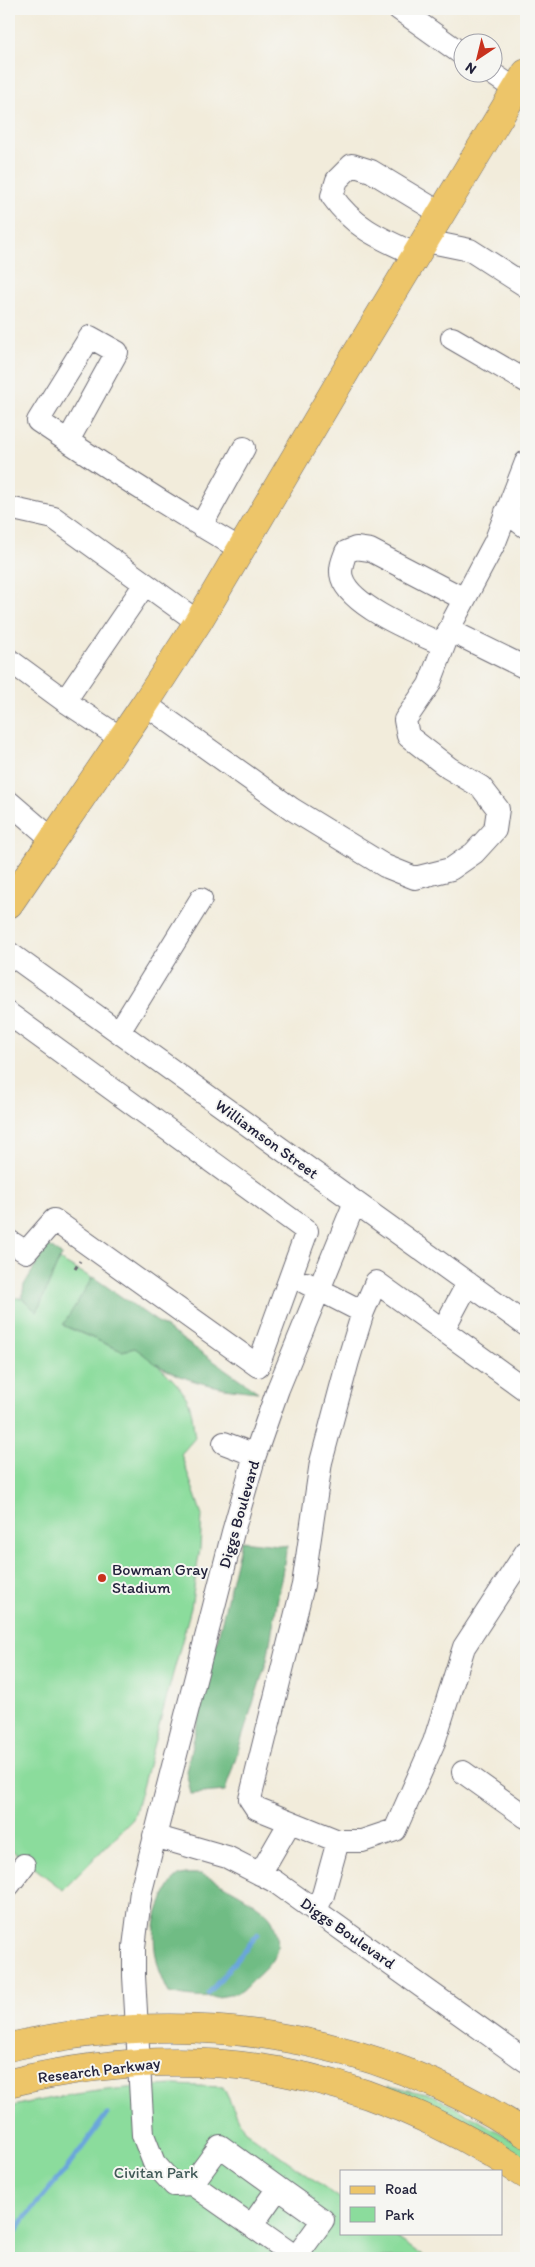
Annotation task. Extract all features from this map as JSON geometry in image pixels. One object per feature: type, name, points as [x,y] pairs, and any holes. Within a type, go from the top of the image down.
[{"type":"main road","points":[[9,904],[145,704],[198,622],[349,366],[422,248],[521,81]]},
{"type":"main road","points":[[9,2047],[41,2040],[137,2027],[234,2030],[328,2046],[419,2076],[465,2098],[526,2134]]},
{"type":"main road","name":"Research Parkway","points":[[9,2083],[48,2074],[139,2062],[230,2064],[276,2071],[329,2082],[406,2108],[488,2150],[526,2175]]},
{"type":"street","points":[[399,9],[452,47]]},
{"type":"street","points":[[502,75],[521,81]]},
{"type":"street","points":[[442,214],[371,171],[352,165],[337,180],[332,196],[344,214],[367,232],[422,248],[470,250],[526,286]]},
{"type":"street","points":[[452,338],[526,381]]},
{"type":"street","points":[[68,441],[242,550]]},
{"type":"street","points":[[201,526],[244,448]]},
{"type":"street","points":[[145,704],[292,809],[385,866],[414,878],[451,870],[474,853],[495,830],[498,809],[481,787],[449,768],[408,736],[405,720],[429,685],[464,599],[494,542],[526,462]]},
{"type":"street","points":[[9,508],[54,518],[198,622]]},
{"type":"street","points":[[506,512],[526,527]]},
{"type":"street","points":[[464,599],[370,550],[356,548],[346,552],[341,564],[342,578],[361,602],[403,626],[447,638],[526,668]]},
{"type":"street","points":[[65,701],[145,584]]},
{"type":"street","points":[[9,660],[65,701],[122,738]]},
{"type":"street","points":[[9,802],[52,839]]},
{"type":"street","points":[[119,1032],[201,899]]},
{"type":"street","name":"Williamson Street","points":[[9,953],[526,1325]]},
{"type":"street","points":[[9,1014],[308,1232],[258,1366],[54,1220],[26,1252],[9,1241]]},
{"type":"street","name":"Diggs Boulevard","points":[[192,2184],[174,2185],[154,2163],[147,2150],[143,2135],[134,1947],[141,1891],[255,1455],[278,1389],[355,1202]]},
{"type":"street","points":[[293,1274],[319,1290],[363,1312]]},
{"type":"street","points":[[526,1390],[376,1282],[363,1312],[320,1462],[303,1585],[250,1799],[256,1808],[338,1841],[362,1841],[395,1830],[434,1742],[464,1647],[526,1552]]},
{"type":"street","points":[[443,1330],[468,1283]]},
{"type":"street","points":[[224,1443],[255,1455]]},
{"type":"street","points":[[463,1772],[526,1817]]},
{"type":"street","points":[[260,1874],[290,1822]]},
{"type":"street","name":"Diggs Boulevard","points":[[154,1836],[208,1850],[260,1874],[316,1909],[526,2061]]},
{"type":"street","points":[[316,1909],[323,1895],[338,1841]]},
{"type":"street","points":[[9,1885],[24,1865]]},
{"type":"street","points":[[220,2146],[324,2220],[296,2257],[192,2184],[220,2146]]},
{"type":"street","points":[[252,2225],[278,2188]]},
{"type":"green space","points":[[48,1245],[63,1256],[59,1260],[37,1312],[22,1298],[24,1285]]},
{"type":"green space","name":"Bowman Gray Stadium","points":[[59,1260],[92,1278],[64,1326],[122,1351],[135,1348],[165,1372],[185,1395],[189,1403],[195,1438],[181,1454],[202,1515],[200,1548],[191,1608],[133,1819],[63,1890],[9,1848],[9,1298],[22,1298],[37,1312]]},
{"type":"green space","points":[[93,1277],[258,1392],[197,1382],[174,1374],[159,1366],[135,1348],[122,1351],[63,1325]]},
{"type":"green space","points":[[241,1541],[287,1546],[267,1660],[225,1791],[191,1794],[186,1771]]},
{"type":"green space","points":[[183,1874],[201,1874],[241,1895],[261,1909],[273,1922],[278,1941],[277,1949],[271,1962],[245,1988],[237,1993],[220,1997],[203,1998],[169,1993],[163,1981],[156,1956],[154,1943],[156,1918],[160,1905],[172,1882]]},
{"type":"green space","name":"Civitan Park","points":[[175,2085],[223,2087],[244,2130],[340,2198],[340,2234],[391,2234],[426,2258],[9,2258],[9,2107],[50,2098],[133,2087]]},
{"type":"green space","points":[[388,2086],[433,2095],[526,2147],[526,2166],[385,2093]]},
{"type":"waterway","points":[[208,1994],[258,1934]]},
{"type":"waterway","points":[[9,2244],[24,2219],[67,2168],[107,2114]]},
{"type":"place","name":"Bowman Gray Stadium","points":[[102,1578]]}]
